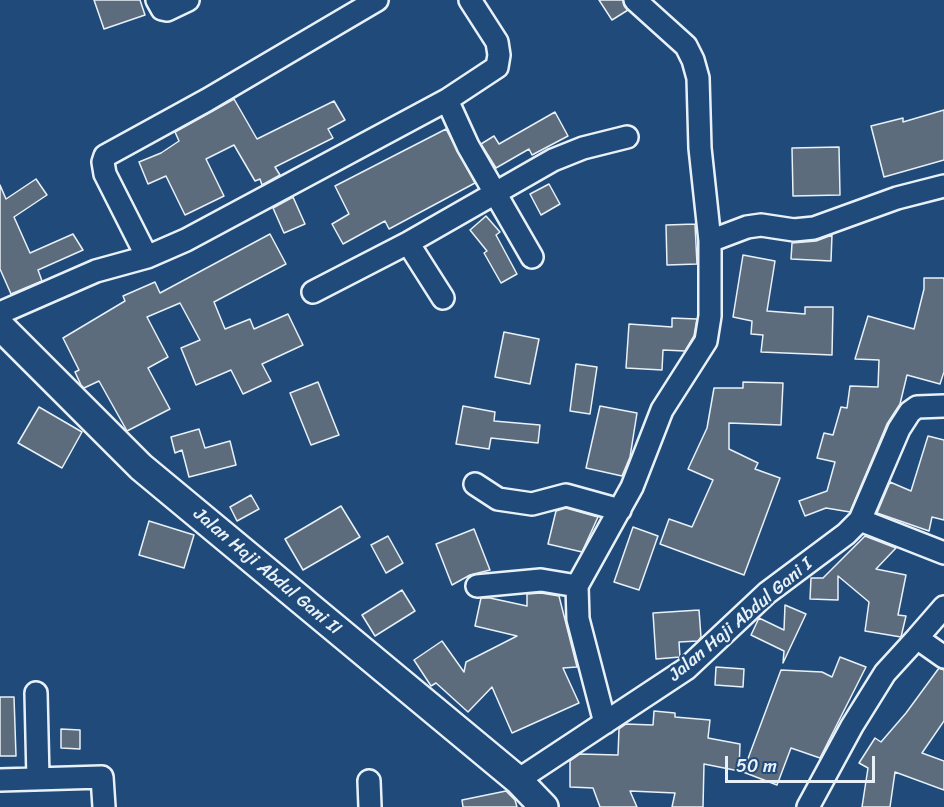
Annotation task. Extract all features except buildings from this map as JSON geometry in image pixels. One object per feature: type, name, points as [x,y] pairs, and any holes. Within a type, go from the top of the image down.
[{"type":"street","points":[[157,0],[162,9],[167,10],[188,0]]},
{"type":"street","points":[[147,257],[105,174],[103,162],[105,156],[174,116],[207,100],[377,0]]},
{"type":"street","points":[[0,313],[96,271],[147,257],[243,212],[447,100],[497,67],[499,61],[497,42],[470,0]]},
{"type":"street","points":[[605,723],[578,619],[577,586],[632,487],[662,410],[706,341],[710,316],[710,241],[700,148],[698,78],[686,46],[635,0]]},
{"type":"street","points":[[447,100],[468,146],[532,257]]},
{"type":"street","points":[[313,292],[408,243],[553,160],[583,148],[627,137]]},
{"type":"street","points":[[710,241],[747,226],[761,225],[794,230],[814,228],[897,198],[944,186]]},
{"type":"street","points":[[408,243],[443,298]]},
{"type":"street","name":"Jalan Haji Abdul Gani II","points":[[0,326],[141,466],[518,780],[544,807]]},
{"type":"street","name":"Jalan Haji Abdul Gani I","points":[[518,780],[686,669],[768,593],[829,548],[860,520],[899,429],[910,412],[917,407],[944,406]]},
{"type":"street","points":[[475,484],[498,499],[532,504],[566,495],[620,510]]},
{"type":"street","points":[[860,520],[944,553]]},
{"type":"street","points":[[477,586],[541,580],[577,586]]},
{"type":"street","points":[[808,807],[852,726],[885,673],[944,607]]},
{"type":"street","points":[[917,638],[944,657]]},
{"type":"street","points":[[36,693],[38,779]]},
{"type":"street","points":[[0,780],[102,777],[104,807]]},
{"type":"street","points":[[369,781],[370,807]]}]
